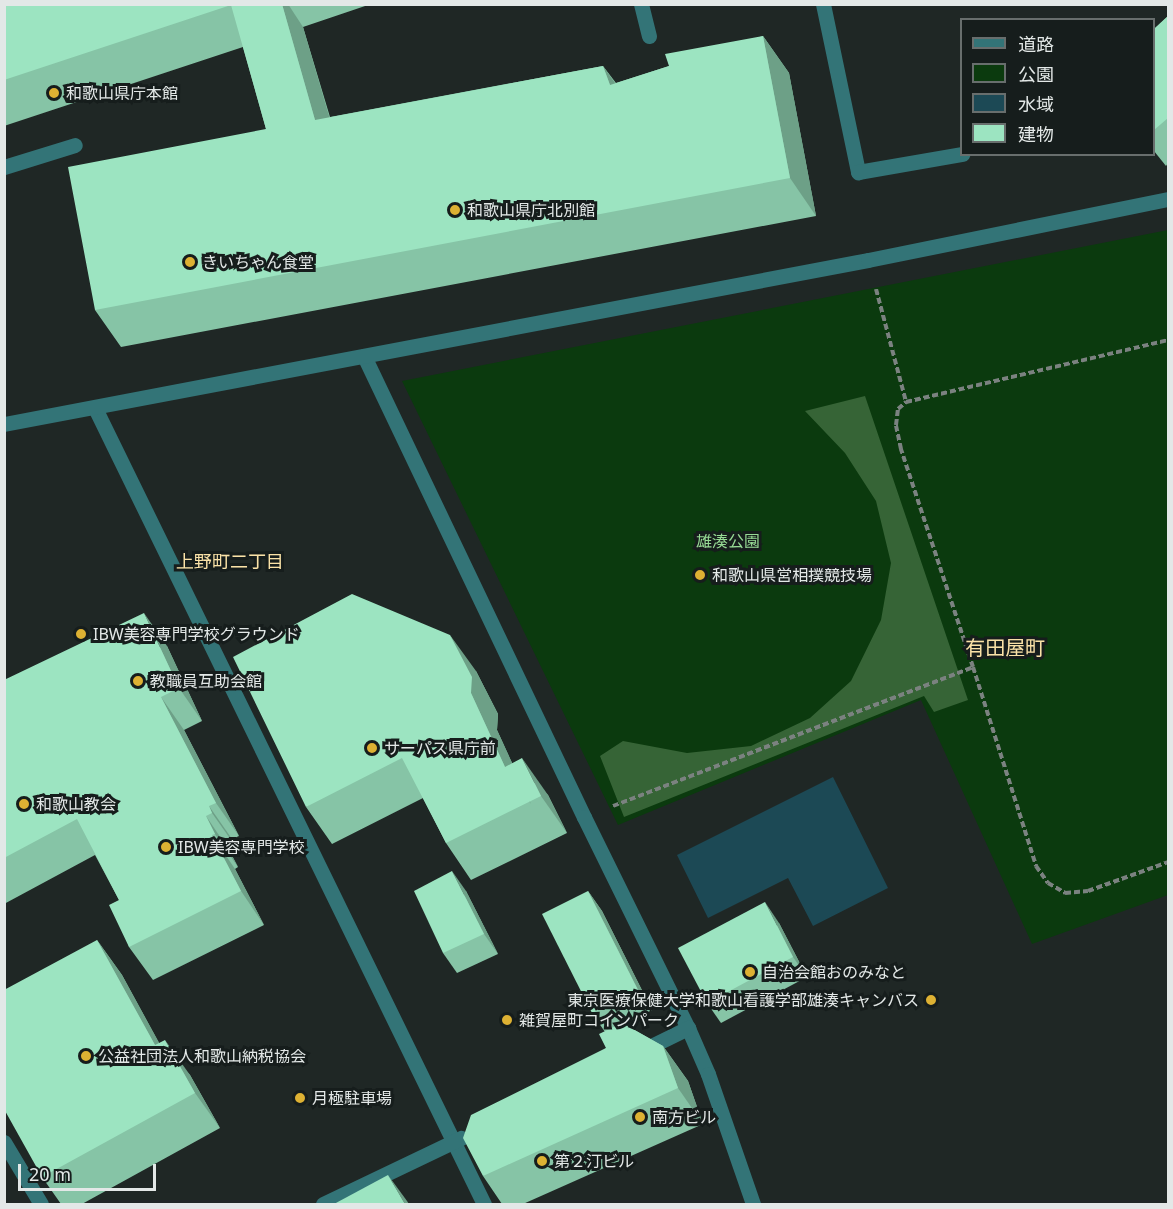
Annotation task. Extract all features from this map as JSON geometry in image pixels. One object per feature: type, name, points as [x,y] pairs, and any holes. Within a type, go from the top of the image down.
[{"type":"street","points":[[641,4],[649,36]]},
{"type":"street","points":[[823,4],[858,172],[960,154]]},
{"type":"street","points":[[4,167],[75,145]]},
{"type":"street","points":[[4,424],[868,260],[1166,199]]},
{"type":"street","points":[[364,356],[584,817],[688,1028],[708,1074],[753,1204]]},
{"type":"street","points":[[95,408],[484,1204]]},
{"type":"street","points":[[624,1059],[688,1028]]},
{"type":"street","points":[[323,1204],[475,1131]]},
{"type":"street","points":[[4,1142],[41,1204]]},
{"type":"path","points":[[868,260],[906,402]]},
{"type":"path","points":[[1168,340],[906,402],[898,409],[896,425],[901,448],[1036,866],[1048,883],[1065,893],[1088,891],[1168,862]]},
{"type":"path","points":[[584,817],[973,667]]},
{"type":"green space","name":"雄湊公園","points":[[1168,230],[1168,895],[1032,944],[921,700],[618,825],[402,381]]},
{"type":"green space","points":[[865,396],[968,700],[934,712],[924,696],[624,817],[600,756],[623,741],[687,753],[751,746],[810,718],[851,681],[881,620],[891,563],[876,501],[845,453],[805,411]]},
{"type":"water","points":[[833,777],[888,888],[813,926],[788,878],[708,918],[677,855]]},
{"type":"building","name":"和歌山県庁北別館","points":[[4,4],[282,4],[315,120],[603,66],[610,85],[669,66],[665,54],[763,36],[790,178],[95,310],[68,167],[266,129],[231,5],[4,80]]},
{"type":"building","points":[[1168,16],[1168,118],[1155,129],[1155,28]]},
{"type":"building","points":[[352,594],[450,635],[472,677],[471,693],[505,767],[522,758],[541,796],[446,843],[402,758],[306,807],[233,657]]},
{"type":"building","points":[[144,613],[179,688],[161,697],[216,803],[209,806],[212,813],[206,816],[215,834],[212,835],[241,891],[129,947],[109,905],[119,900],[77,819],[4,858],[4,680]]},
{"type":"building","points":[[452,871],[484,934],[443,953],[414,891]]},
{"type":"building","points":[[588,891],[638,990],[592,1013],[542,914]]},
{"type":"building","points":[[765,902],[793,957],[707,1003],[678,948]]},
{"type":"building","name":"公益社団法人和歌山納税協会","points":[[97,940],[155,1045],[165,1040],[195,1093],[42,1177],[4,1109],[4,990]]},
{"type":"building","points":[[622,1023],[663,1046],[678,1088],[483,1176],[463,1138],[471,1115],[606,1048],[599,1034]]},
{"type":"building","points":[[388,1175],[405,1204],[334,1204]]},
{"type":"place","name":"和歌山県庁本館","points":[[54,93]]},
{"type":"place","name":"和歌山県庁北別館","points":[[455,210]]},
{"type":"place","name":"きいちゃん食堂","points":[[190,262]]},
{"type":"place","name":"和歌山県営相撲競技場","points":[[700,575]]},
{"type":"place","name":"IBW美容専門学校グラウンド","points":[[81,634]]},
{"type":"place","name":"教職員互助会館","points":[[138,681]]},
{"type":"place","name":"サーパス県庁前","points":[[372,748]]},
{"type":"place","name":"和歌山教会","points":[[24,804]]},
{"type":"place","name":"IBW美容専門学校","points":[[166,847]]},
{"type":"place","name":"自治会館おのみなと","points":[[750,972]]},
{"type":"place","name":"東京医療保健大学和歌山看護学部雄湊キャンバス","points":[[931,1000]]},
{"type":"place","name":"雑賀屋町コインパーク","points":[[507,1020]]},
{"type":"place","name":"公益社団法人和歌山納税協会","points":[[86,1056]]},
{"type":"place","name":"月極駐車場","points":[[300,1098]]},
{"type":"place","name":"南方ビル","points":[[640,1117]]},
{"type":"place","name":"第２汀ビル","points":[[542,1161]]},
{"type":"district","name":"上野町二丁目","points":[[230,561]]},
{"type":"district","name":"有田屋町","points":[[1005,647]]}]
